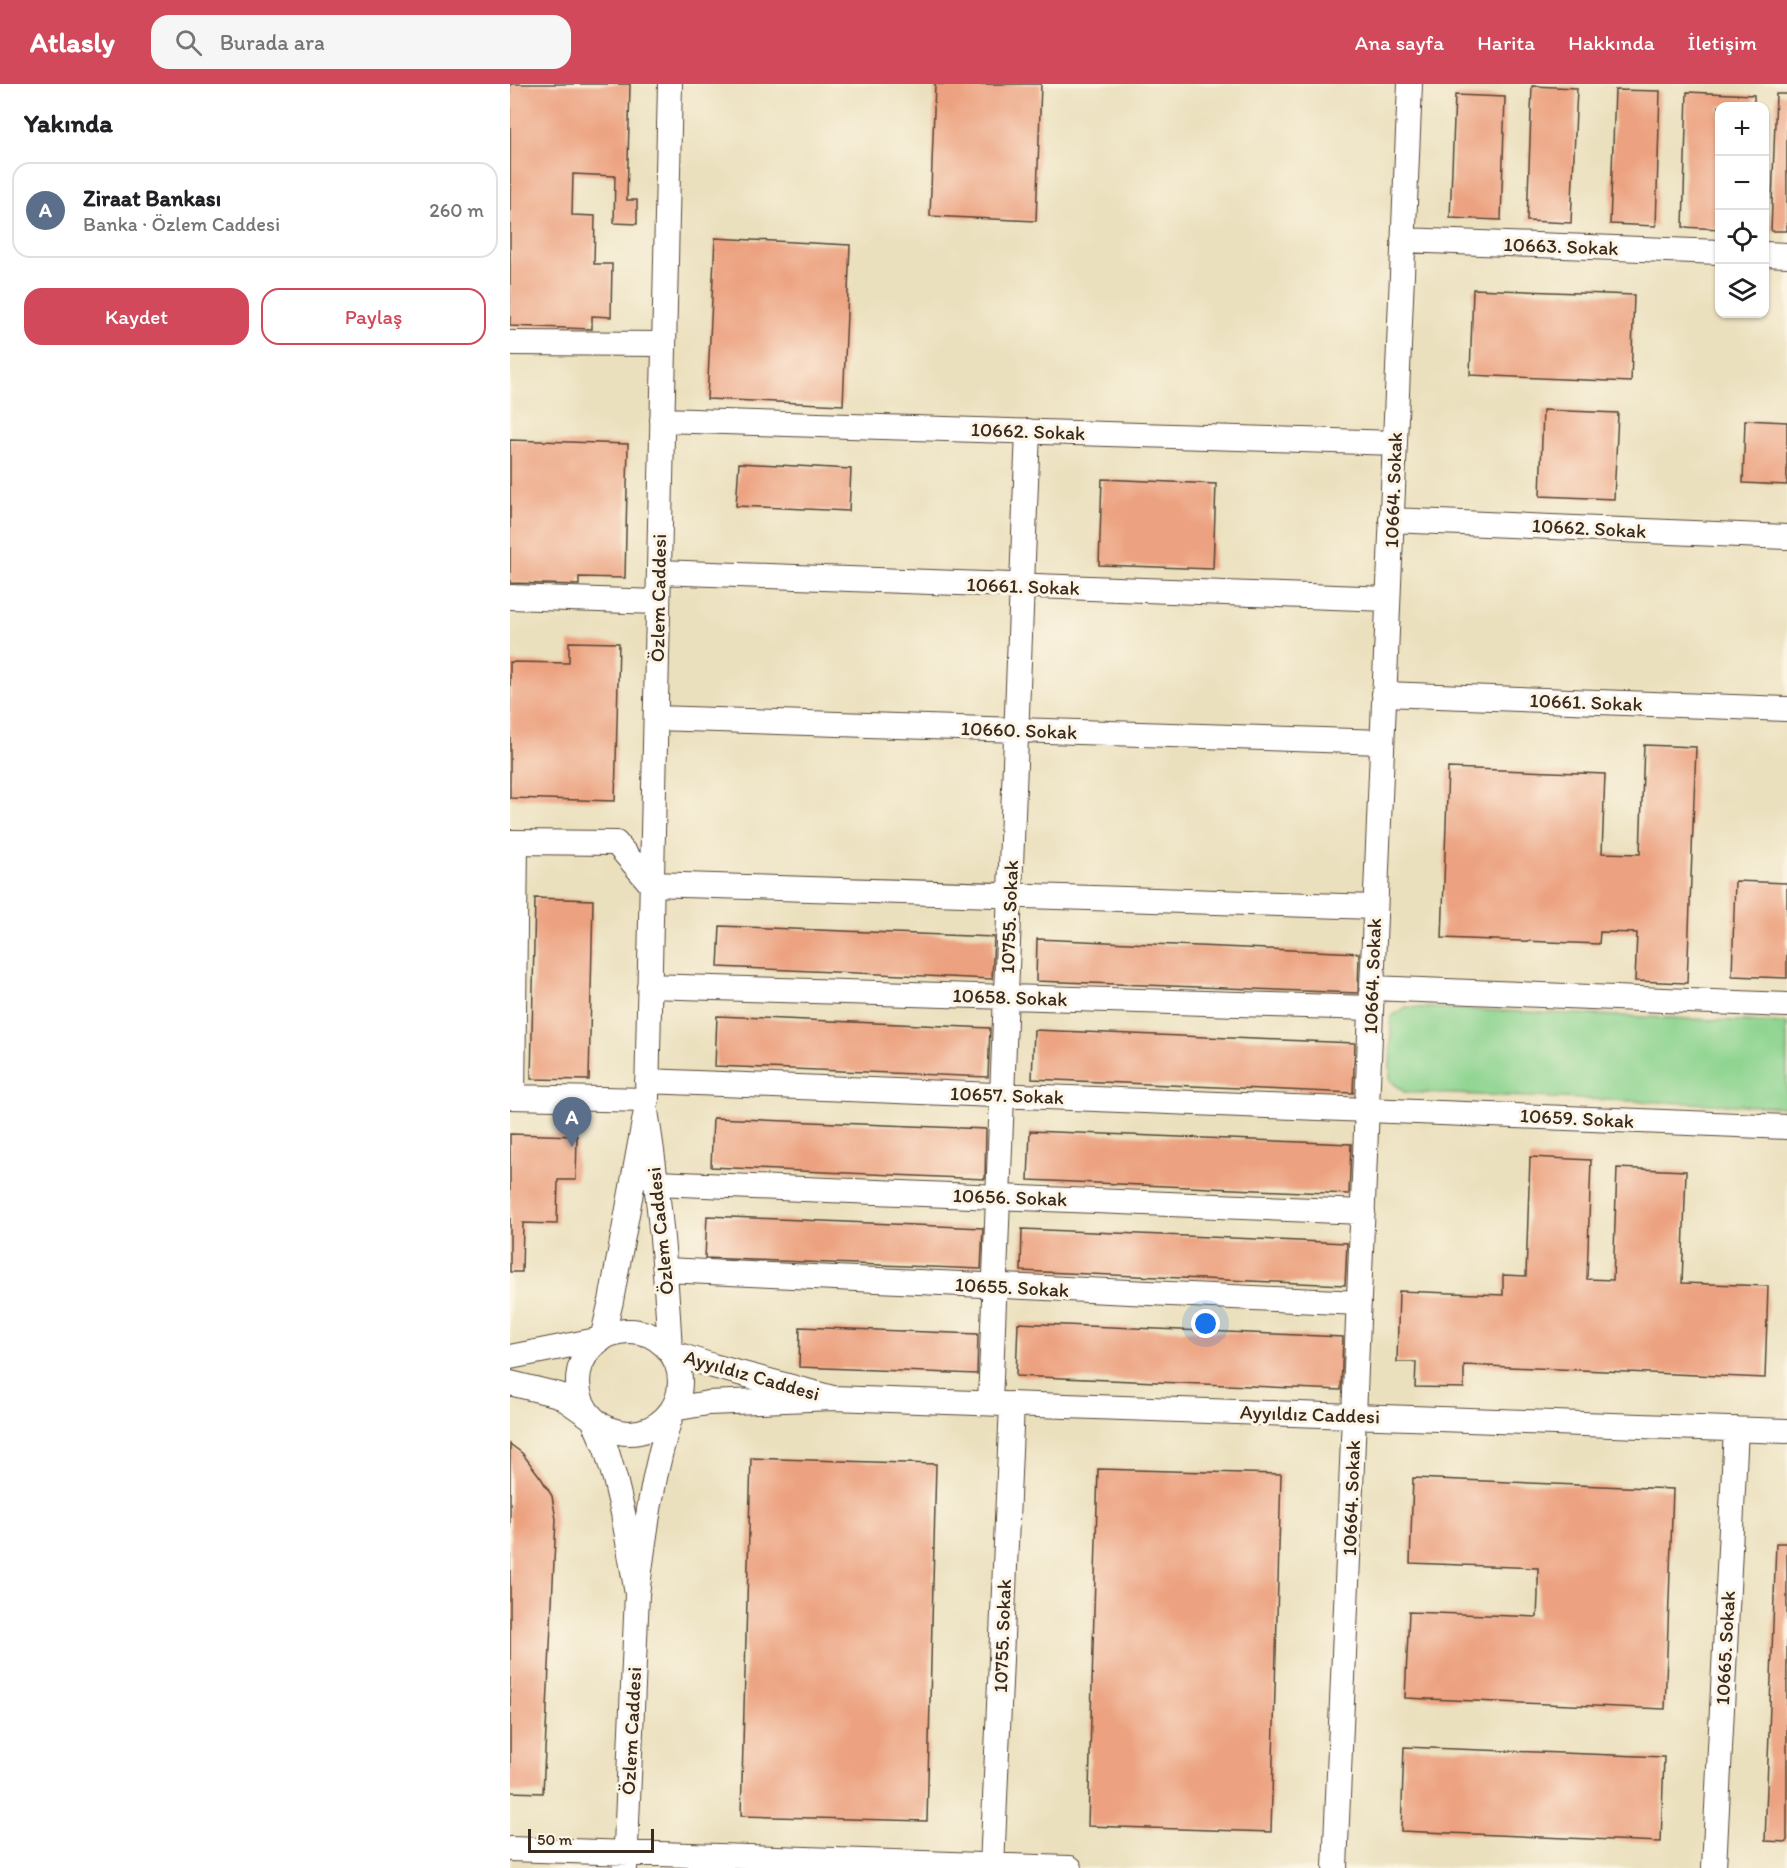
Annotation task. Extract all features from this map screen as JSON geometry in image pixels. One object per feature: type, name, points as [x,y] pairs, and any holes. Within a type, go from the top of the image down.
[{"type":"street","name":"Özlem Caddesi","points":[[670,84],[647,1097],[666,1270],[670,1352]]},
{"type":"street","name":"10664. Sokak","points":[[1335,1868],[1410,84]]},
{"type":"street","name":"10663. Sokak","points":[[1403,240],[1715,252]]},
{"type":"street","points":[[1769,254],[1787,255]]},
{"type":"street","points":[[510,343],[664,344]]},
{"type":"street","name":"10662. Sokak","points":[[662,420],[1395,443]]},
{"type":"street","name":"10755. Sokak","points":[[992,1867],[1001,1403],[994,1286],[1028,431]]},
{"type":"street","name":"10662. Sokak","points":[[1391,520],[1787,537]]},
{"type":"street","name":"10661. Sokak","points":[[659,572],[1388,599]]},
{"type":"street","points":[[510,597],[658,602]]},
{"type":"street","name":"10661. Sokak","points":[[1384,694],[1787,710]]},
{"type":"street","name":"10660. Sokak","points":[[656,718],[1382,742]]},
{"type":"street","points":[[512,1097],[513,842],[616,843],[651,884],[1375,907]]},
{"type":"street","name":"10658. Sokak","points":[[649,986],[1006,997],[1372,998]]},
{"type":"street","points":[[1372,998],[1787,1005]]},
{"type":"street","name":"10657. Sokak","points":[[512,1097],[1002,1094],[1367,1109]]},
{"type":"street","name":"Özlem Caddesi","points":[[602,1339],[611,1301],[647,1097]]},
{"type":"street","name":"10659. Sokak","points":[[1367,1109],[1787,1127]]},
{"type":"street","name":"10656. Sokak","points":[[657,1183],[1363,1212]]},
{"type":"street","name":"10655. Sokak","points":[[666,1270],[1359,1304]]},
{"type":"street","points":[[510,1383],[559,1395],[605,1428],[612,1431],[635,1434],[650,1430],[663,1421],[673,1409],[679,1395],[681,1380],[678,1365],[659,1341],[646,1334],[631,1331],[616,1332],[590,1348],[582,1362],[578,1377],[578,1392],[583,1406],[593,1419]]},
{"type":"street","points":[[510,1357],[602,1339]]},
{"type":"street","name":"Ayyıldız Caddesi","points":[[670,1352],[833,1398]]},
{"type":"street","name":"Ayyıldız Caddesi","points":[[673,1409],[708,1403],[833,1398],[1787,1431]]},
{"type":"street","name":"Özlem Caddesi","points":[[625,1860],[637,1594],[654,1475],[673,1409]]},
{"type":"street","name":"Özlem Caddesi","points":[[593,1419],[606,1449],[615,1479],[637,1594]]},
{"type":"street","name":"10665. Sokak","points":[[1714,1868],[1736,1429]]},
{"type":"street","points":[[510,1849],[625,1860],[1070,1868]]},
{"type":"green space","points":[[1406,1007],[1787,1023],[1787,1107],[1404,1092],[1390,1080],[1391,1017]]},
{"type":"building","points":[[510,84],[630,84],[627,200],[637,200],[637,224],[614,223],[615,176],[573,174],[572,215],[595,216],[594,264],[612,264],[611,317],[592,316],[592,329],[510,326]]},
{"type":"building","points":[[935,84],[1041,84],[1036,221],[930,216]]},
{"type":"building","points":[[1532,86],[1577,88],[1571,223],[1527,221]]},
{"type":"building","points":[[1615,90],[1660,91],[1656,226],[1610,224]]},
{"type":"building","points":[[1687,92],[1754,95],[1754,102],[1715,102],[1715,229],[1683,227]]},
{"type":"building","points":[[1776,94],[1787,94],[1787,231],[1771,231]]},
{"type":"building","points":[[1455,95],[1505,97],[1501,220],[1450,218]]},
{"type":"building","points":[[715,238],[850,245],[843,405],[707,399]]},
{"type":"building","points":[[1473,289],[1634,295],[1631,382],[1470,375]]},
{"type":"building","points":[[1543,410],[1618,413],[1614,499],[1540,496]]},
{"type":"building","points":[[1745,420],[1787,422],[1787,485],[1743,483]]},
{"type":"building","points":[[510,440],[628,444],[625,578],[579,577],[579,585],[510,583]]},
{"type":"building","points":[[739,463],[851,469],[849,511],[736,506]]},
{"type":"building","points":[[1102,479],[1216,484],[1213,569],[1099,565]]},
{"type":"building","points":[[569,642],[619,643],[615,801],[510,798],[510,662],[569,663]]},
{"type":"building","points":[[1644,745],[1696,747],[1687,983],[1635,981],[1637,933],[1600,932],[1599,944],[1442,938],[1448,768],[1605,774],[1602,853],[1640,854]]},
{"type":"building","points":[[1735,881],[1787,883],[1787,978],[1732,976]]},
{"type":"building","points":[[535,898],[593,900],[589,1080],[531,1079]]},
{"type":"building","points":[[720,926],[994,937],[992,979],[718,967]]},
{"type":"building","points":[[1037,939],[1359,953],[1358,993],[1036,981]]},
{"type":"building","points":[[717,1016],[990,1028],[988,1077],[715,1066]]},
{"type":"building","points":[[1034,1030],[1355,1043],[1353,1093],[1032,1079]]},
{"type":"building","points":[[713,1118],[986,1129],[985,1179],[711,1167]]},
{"type":"building","points":[[1030,1131],[1351,1144],[1349,1194],[1028,1180]]},
{"type":"building","points":[[510,1134],[577,1136],[576,1180],[558,1180],[557,1224],[523,1223],[522,1272],[510,1272]]},
{"type":"building","points":[[1530,1157],[1591,1160],[1587,1279],[1613,1280],[1617,1168],[1686,1171],[1682,1283],[1768,1286],[1765,1378],[1464,1365],[1464,1388],[1415,1387],[1416,1362],[1397,1362],[1399,1291],[1503,1295],[1503,1275],[1526,1276]]},
{"type":"building","points":[[707,1216],[983,1228],[981,1269],[705,1258]]},
{"type":"building","points":[[1022,1229],[1347,1243],[1345,1285],[1021,1271]]},
{"type":"building","points":[[1018,1323],[1343,1337],[1341,1390],[1016,1376]]},
{"type":"building","points":[[800,1327],[978,1334],[977,1374],[799,1367]]},
{"type":"building","points":[[510,1444],[522,1453],[541,1478],[552,1496],[556,1519],[543,1793],[510,1792]]},
{"type":"building","points":[[751,1458],[936,1464],[927,1821],[741,1816]]},
{"type":"building","points":[[1098,1469],[1281,1474],[1271,1832],[1088,1826]]},
{"type":"building","points":[[1413,1478],[1673,1489],[1665,1709],[1405,1698],[1409,1612],[1537,1617],[1538,1595],[1538,1568],[1410,1563]]},
{"type":"building","points":[[1776,1543],[1787,1543],[1787,1842],[1765,1841]]},
{"type":"building","points":[[1404,1747],[1664,1757],[1661,1842],[1401,1831]]},
{"type":"place","name":"Ziraat Bankası","points":[[572,1147]]}]
